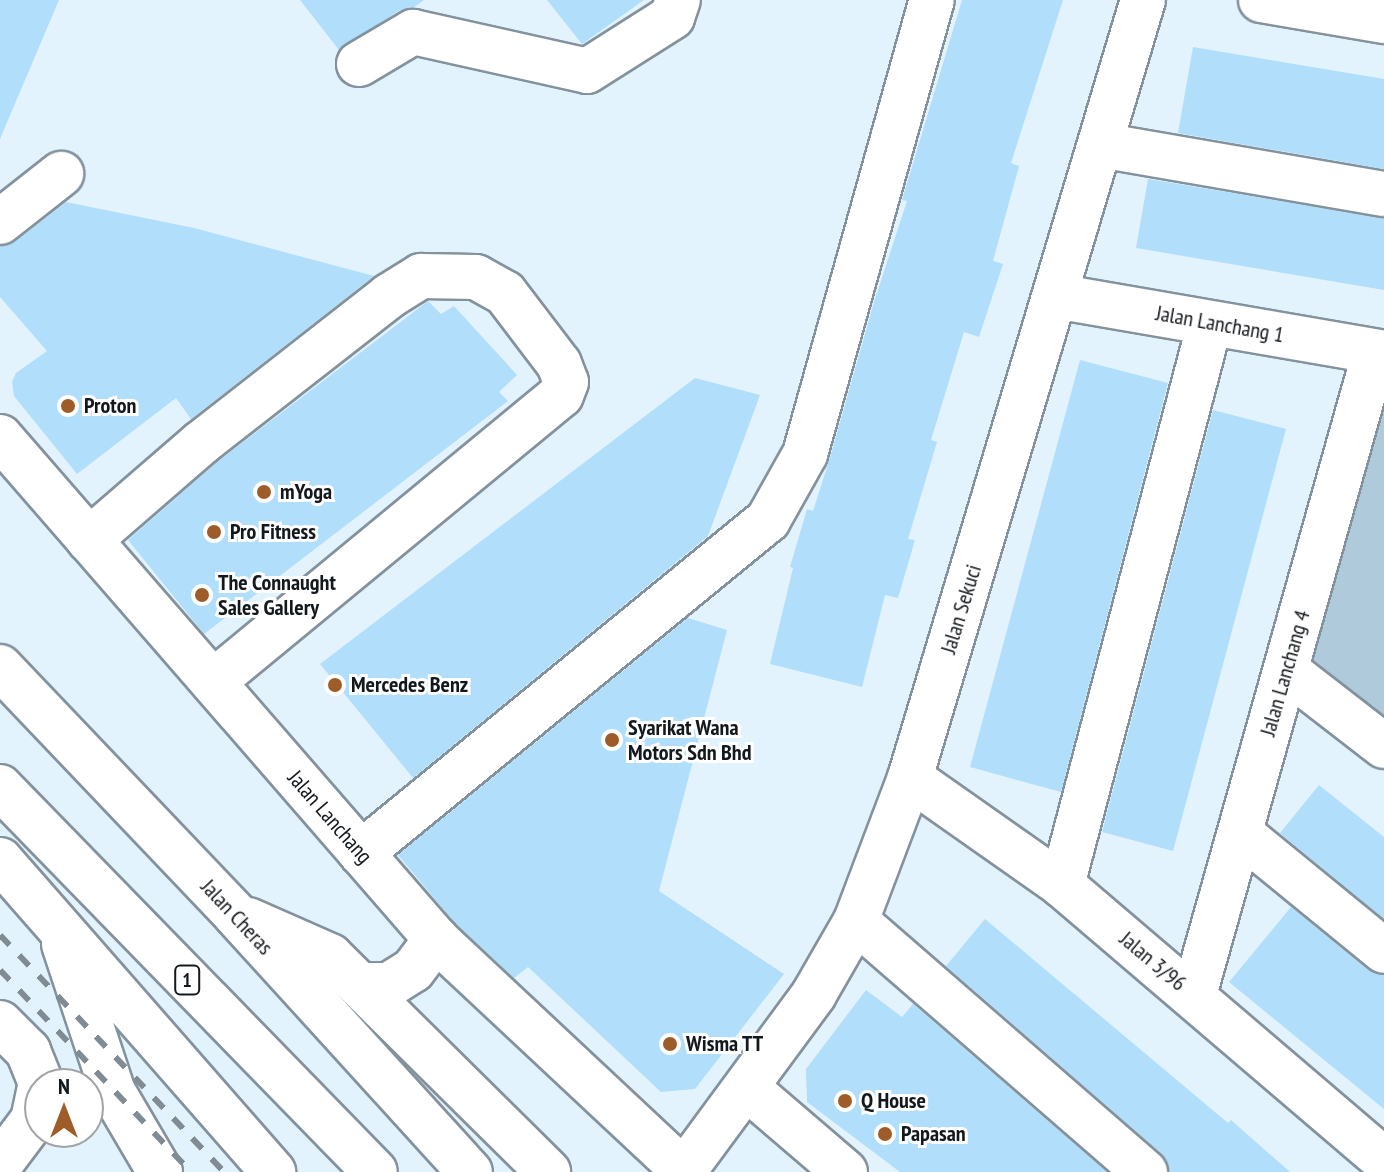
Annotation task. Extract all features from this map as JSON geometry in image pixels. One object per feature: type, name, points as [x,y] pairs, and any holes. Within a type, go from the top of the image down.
[{"type":"main road","points":[[359,64],[413,32],[587,71],[672,17],[678,0]]},
{"type":"main road","points":[[361,853],[768,520],[805,454],[932,0]]},
{"type":"main road","name":"Jalan Sekuci","points":[[684,1172],[814,994],[856,921],[910,778],[1143,0]]},
{"type":"main road","points":[[1261,0],[1384,21]]},
{"type":"main road","points":[[1100,145],[1384,194]]},
{"type":"main road","points":[[0,222],[61,174]]},
{"type":"main road","points":[[89,540],[201,443],[389,296],[421,276],[476,277],[505,293],[559,364],[566,382],[561,395],[213,682]]},
{"type":"main road","name":"Jalan Lanchang 1","points":[[1055,296],[1380,352]]},
{"type":"main road","points":[[1062,885],[1210,323]]},
{"type":"main road","name":"Jalan Lanchang 4","points":[[1194,995],[1380,352]]},
{"type":"main road","name":"Jalan Lanchang","points":[[0,437],[436,939],[684,1172]]},
{"type":"main road","name":"Jalan Cheras","points":[[0,667],[235,914],[470,1172]]},
{"type":"main road","points":[[1286,670],[1384,746]]},
{"type":"main road","name":"Jalan 3/96","points":[[910,778],[1062,885],[1384,1160]]},
{"type":"main road","name":"1","points":[[0,787],[375,1172]]},
{"type":"main road","points":[[1240,833],[1384,951]]},
{"type":"main road","points":[[0,860],[273,1172]]},
{"type":"main road","points":[[235,914],[330,956],[363,985],[548,1172]]},
{"type":"main road","points":[[856,921],[1145,1172]]},
{"type":"main road","points":[[58,927],[113,1092],[160,1172]]},
{"type":"main road","points":[[363,985],[389,985],[413,970],[436,939]]},
{"type":"main road","points":[[0,1023],[28,1051],[32,1068]]},
{"type":"main road","points":[[747,1088],[845,1172]]},
{"type":"main road","points":[[0,1164],[24,1122]]},
{"type":"shaded area","points":[[1384,353],[1384,746],[1286,670]]},
{"type":"building","points":[[0,0],[59,0],[0,139]]},
{"type":"building","points":[[300,0],[424,0],[413,8],[400,10],[339,50]]},
{"type":"building","points":[[547,0],[644,0],[582,44]]},
{"type":"building","points":[[962,0],[1063,0],[1011,163],[1019,166],[993,261],[1003,264],[979,337],[964,332],[931,440],[937,442],[908,539],[915,540],[898,598],[885,595],[862,687],[770,664],[793,568],[790,567],[807,509],[813,511],[829,461],[874,302],[907,201],[902,200]]},
{"type":"building","points":[[1193,47],[1384,79],[1384,169],[1178,133]]},
{"type":"building","points":[[1148,179],[1384,218],[1384,290],[1136,248]]},
{"type":"building","points":[[66,202],[194,228],[374,276],[191,419],[176,398],[77,474],[14,396],[12,382],[16,373],[47,351],[0,297],[0,246],[15,242]]},
{"type":"building","points":[[428,301],[441,314],[454,306],[517,375],[499,392],[508,401],[204,634],[128,540],[217,462]]},
{"type":"building","points":[[1080,360],[1168,383],[1061,792],[970,767]]},
{"type":"building","points":[[695,378],[760,395],[708,536],[413,778],[320,664]]},
{"type":"building","points":[[1213,410],[1286,429],[1173,851],[1102,832]]},
{"type":"building","name":"Syarikat Wana Motors Sdn Bhd","points":[[688,618],[727,630],[659,891],[784,974],[695,1089],[661,1092],[528,967],[514,978],[454,922],[398,855]]},
{"type":"building","points":[[1319,785],[1384,837],[1384,919],[1280,833]]},
{"type":"building","points":[[1291,907],[1368,970],[1384,975],[1384,1109],[1229,982]]},
{"type":"building","points":[[985,919],[1290,1172],[1169,1172],[1161,1153],[946,966]]},
{"type":"building","points":[[866,990],[902,1017],[913,1004],[1107,1172],[900,1172],[807,1102],[806,1069]]},
{"type":"railway","points":[[0,935],[224,1172]]},
{"type":"railway","points":[[0,970],[191,1172]]},
{"type":"place","name":"Proton","points":[[68,406]]},
{"type":"place","name":"mYoga","points":[[264,492]]},
{"type":"place","name":"Pro Fitness","points":[[214,532]]},
{"type":"place","name":"The Connaught Sales Gallery","points":[[202,595]]},
{"type":"place","name":"Mercedes Benz","points":[[335,685]]},
{"type":"place","name":"Syarikat Wana Motors Sdn Bhd","points":[[612,740]]},
{"type":"place","name":"Wisma TT","points":[[670,1044]]},
{"type":"place","name":"Q House","points":[[845,1101]]},
{"type":"place","name":"Papasan","points":[[885,1134]]}]
